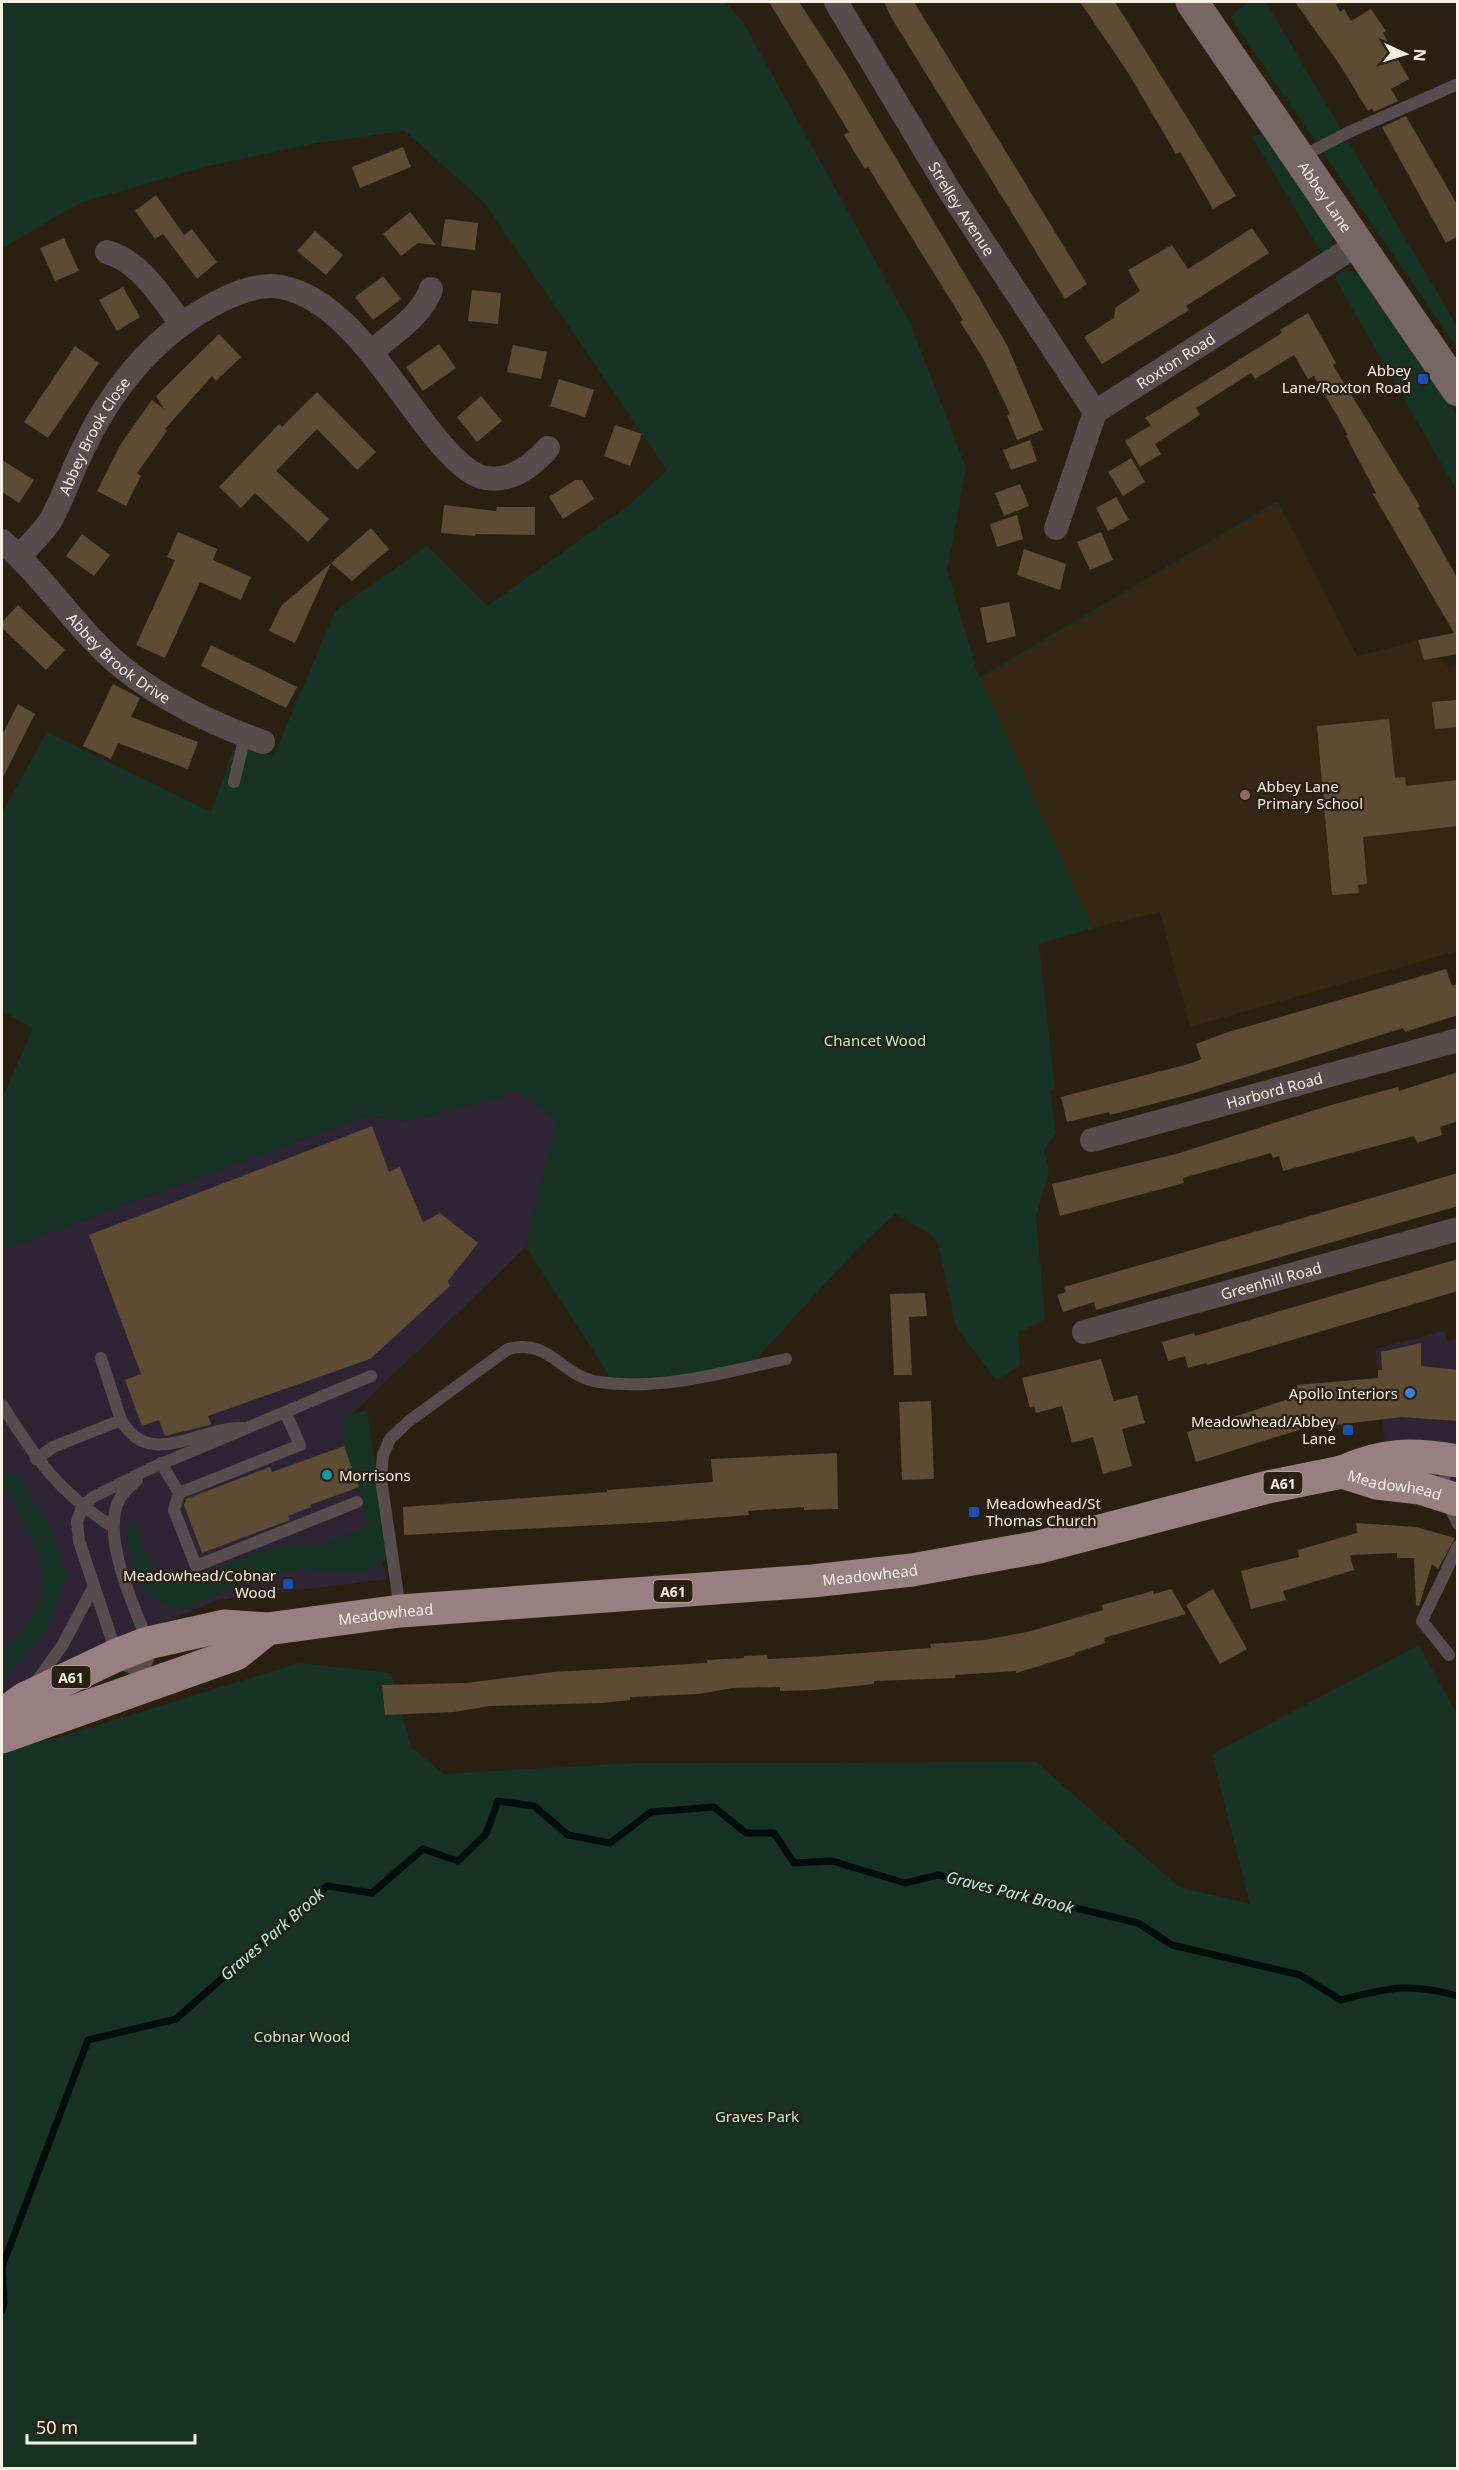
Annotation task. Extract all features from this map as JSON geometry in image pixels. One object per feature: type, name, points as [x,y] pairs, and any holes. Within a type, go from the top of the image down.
[{"type":"highway","name":"A61","points":[[1342,1472],[1380,1457],[1455,1461]]},
{"type":"highway","name":"Meadowhead","points":[[13,1707],[141,1668],[236,1654],[267,1629],[400,1611],[812,1581],[912,1570],[1039,1547],[1269,1486],[1342,1472],[1377,1483],[1402,1485],[1453,1506]]},
{"type":"highway","name":"Meadowhead","points":[[2,1737],[141,1668]]},
{"type":"main road","name":"Abbey Lane","points":[[1192,2],[1298,159],[1456,383]]},
{"type":"street","name":"Strelley Avenue","points":[[836,2],[949,190],[1095,412]]},
{"type":"street","name":"Roxton Road","points":[[1095,412],[1358,244]]},
{"type":"street","points":[[107,252],[129,262],[145,277],[181,323]]},
{"type":"street","name":"Abbey Brook Close","points":[[11,549],[51,519],[84,446],[114,396],[145,354],[181,323],[231,296],[254,287],[279,286],[301,292],[320,304],[371,352],[438,442],[467,470],[485,478],[507,477],[529,466],[548,448]]},
{"type":"street","points":[[371,352],[417,313],[427,301],[431,289]]},
{"type":"street","points":[[1056,528],[1095,412]]},
{"type":"street","name":"Abbey Brook Drive","points":[[11,549],[96,644],[129,670],[181,706],[254,739]]},
{"type":"street","name":"Harbord Road","points":[[1092,1140],[1458,1040]]},
{"type":"street","name":"Greenhill Road","points":[[1084,1332],[1173,1310],[1458,1229]]},
{"type":"lane","points":[[1298,159],[1349,132],[1458,84]]},
{"type":"lane","points":[[234,782],[254,739]]},
{"type":"lane","points":[[400,1611],[381,1479],[383,1455],[390,1439],[409,1421],[508,1349],[523,1345],[541,1349],[561,1362],[576,1376],[598,1382],[661,1385],[786,1359]]},
{"type":"lane","points":[[101,1359],[121,1420],[126,1428],[143,1441],[164,1446],[226,1427],[246,1428]]},
{"type":"lane","points":[[141,1668],[93,1588],[77,1533],[78,1517],[82,1507],[93,1497],[161,1463],[371,1376]]},
{"type":"lane","points":[[2,1405],[36,1459],[82,1507],[113,1527]]},
{"type":"lane","points":[[179,1493],[300,1446],[285,1412]]},
{"type":"lane","points":[[36,1459],[53,1447],[121,1420]]},
{"type":"lane","points":[[1453,1506],[1442,1480],[1455,1461]]},
{"type":"lane","points":[[161,1463],[179,1493],[174,1510],[196,1566],[357,1502]]},
{"type":"lane","points":[[141,1668],[113,1527],[118,1502],[124,1492],[149,1469]]},
{"type":"lane","points":[[1449,1654],[1422,1621],[1458,1546]]},
{"type":"lane","points":[[13,1707],[62,1646],[93,1588]]},
{"type":"shaded area","name":"Abbey Lane Primary School","points":[[1278,503],[1357,656],[1432,637],[1437,658],[1450,667],[1457,665],[1457,951],[1190,1027],[1160,912],[1092,928],[981,679]]},
{"type":"shaded area","points":[[521,1092],[557,1121],[526,1247],[352,1414],[363,1497],[387,1579],[217,1600],[2,1693],[2,1250],[366,1116],[409,1121]]},
{"type":"shaded area","points":[[1444,1331],[1448,1342],[1457,1338],[1457,1481],[1388,1475],[1376,1349]]},
{"type":"green space","name":"Chancet Wood","points":[[2,2],[725,2],[743,22],[911,325],[966,468],[947,570],[979,678],[1278,501],[1357,656],[1278,503],[981,679],[1093,928],[1039,944],[1055,1089],[1050,1092],[1056,1133],[1044,1150],[1049,1172],[1036,1216],[1045,1319],[1018,1333],[1020,1366],[996,1380],[956,1327],[937,1239],[896,1213],[855,1251],[746,1370],[612,1380],[526,1247],[557,1121],[521,1092],[409,1121],[366,1116],[2,1250],[2,1099],[33,1028],[2,1011],[2,813],[47,732],[211,812],[235,745],[274,756],[335,611],[427,546],[487,606],[632,503],[667,470],[484,202],[405,131],[316,143],[204,167],[79,203],[2,249]]},
{"type":"green space","points":[[1251,2],[1266,2],[1457,326],[1457,348],[1231,18],[1233,13]]},
{"type":"green space","points":[[1262,134],[1333,235],[1331,247],[1322,254],[1252,137]]},
{"type":"green space","points":[[1343,270],[1358,272],[1366,281],[1457,416],[1457,491],[1336,280],[1336,274]]},
{"type":"green space","points":[[367,1410],[389,1559],[363,1573],[305,1569],[253,1578],[190,1607],[172,1607],[158,1601],[141,1584],[127,1538],[132,1516],[156,1579],[172,1585],[279,1545],[319,1545],[368,1527],[345,1446],[341,1418]]},
{"type":"green space","points":[[16,1473],[48,1521],[67,1575],[50,1623],[32,1649],[2,1679],[2,1653],[32,1617],[43,1583],[36,1551],[9,1490],[2,1492],[2,1479]]},
{"type":"green space","name":"Graves Park","points":[[1419,1645],[1458,1716],[1457,2468],[2,2468],[2,1750],[60,1737],[299,1663],[391,1673],[411,1747],[444,1774],[636,1763],[1036,1762],[1179,1887],[1250,1904],[1212,1754]]},
{"type":"building","points":[[769,2],[799,2],[843,69],[1007,345],[1043,430],[1017,440],[1007,415],[1010,414],[983,358],[960,322],[963,320],[868,167],[865,169],[844,135],[849,132]]},
{"type":"building","points":[[884,2],[914,2],[1087,284],[1065,299],[891,17]]},
{"type":"building","points":[[1080,2],[1115,2],[1236,196],[1213,209],[1180,152],[1176,154],[1127,71]]},
{"type":"building","points":[[1295,2],[1341,2],[1336,4],[1340,12],[1344,9],[1351,21],[1371,9],[1386,31],[1383,33],[1409,79],[1391,89],[1398,101],[1374,112],[1372,108],[1368,111],[1340,65]]},
{"type":"building","points":[[1406,116],[1458,206],[1458,236],[1446,243],[1382,127]]},
{"type":"building","points":[[403,147],[411,167],[360,188],[352,167]]},
{"type":"building","points":[[156,195],[184,235],[192,229],[217,262],[197,279],[163,234],[155,239],[135,211]]},
{"type":"building","points":[[410,212],[436,245],[418,243],[401,256],[383,234]]},
{"type":"building","points":[[445,219],[478,223],[475,250],[441,246]]},
{"type":"building","points":[[1252,228],[1269,253],[1186,306],[1189,310],[1102,364],[1084,337],[1114,318],[1115,308],[1140,291],[1128,270],[1172,245],[1188,269]]},
{"type":"building","points":[[315,231],[343,255],[326,275],[297,251]]},
{"type":"building","points":[[64,238],[79,271],[55,281],[40,248]]},
{"type":"building","points":[[383,276],[401,299],[373,320],[355,297]]},
{"type":"building","points":[[123,287],[140,317],[117,331],[99,300]]},
{"type":"building","points":[[472,290],[501,293],[498,324],[468,321]]},
{"type":"building","points":[[1308,313],[1336,363],[1333,365],[1420,506],[1418,508],[1458,579],[1458,654],[1424,660],[1418,640],[1454,633],[1373,494],[1376,493],[1346,436],[1348,435],[1314,376],[1308,379],[1294,355],[1255,379],[1251,373],[1196,408],[1200,415],[1155,444],[1161,454],[1140,467],[1125,441],[1151,425],[1145,418],[1282,333],[1280,330]]},
{"type":"building","points":[[219,334],[241,357],[216,381],[212,376],[165,429],[167,431],[137,473],[141,476],[126,506],[97,491],[122,442],[152,400],[164,409],[156,396]]},
{"type":"building","points":[[439,344],[456,368],[423,391],[406,367]]},
{"type":"building","points":[[513,345],[547,352],[541,379],[507,372]]},
{"type":"building","points":[[75,346],[99,363],[48,438],[24,422]]},
{"type":"building","points":[[559,379],[594,390],[585,417],[550,406]]},
{"type":"building","points":[[317,392],[376,452],[357,470],[317,429],[276,471],[329,519],[308,542],[255,493],[241,508],[219,487],[279,424],[282,427]]},
{"type":"building","points":[[481,396],[502,421],[477,442],[457,417]]},
{"type":"building","points":[[615,425],[642,434],[630,466],[604,456]]},
{"type":"building","points":[[1030,440],[1037,461],[1011,470],[1003,450]]},
{"type":"building","points":[[1131,458],[1145,482],[1123,496],[1108,472]]},
{"type":"building","points":[[2,460],[34,480],[19,503],[2,492]]},
{"type":"building","points":[[575,480],[582,480],[594,499],[563,519],[549,497]]},
{"type":"building","points":[[1020,484],[1029,506],[1004,516],[995,493]]},
{"type":"building","points":[[1116,497],[1129,520],[1108,531],[1096,508]]},
{"type":"building","points":[[444,505],[496,511],[497,507],[535,507],[535,535],[476,534],[475,536],[441,533]]},
{"type":"building","points":[[1017,515],[1023,539],[997,547],[990,524]]},
{"type":"building","points":[[371,528],[389,549],[352,581],[331,563]]},
{"type":"building","points":[[178,532],[217,549],[213,560],[251,577],[241,600],[200,582],[165,658],[136,645],[175,560],[167,557]]},
{"type":"building","points":[[1101,532],[1113,560],[1090,570],[1077,542]]},
{"type":"building","points":[[82,534],[110,555],[94,576],[66,556]]},
{"type":"building","points":[[1024,549],[1066,564],[1060,590],[1017,575]]},
{"type":"building","points":[[331,563],[295,643],[269,631],[281,606]]},
{"type":"building","points":[[1009,602],[1016,636],[987,643],[980,608]]},
{"type":"building","points":[[18,605],[65,650],[46,670],[2,628],[2,622]]},
{"type":"building","points":[[211,645],[297,687],[286,708],[201,666]]},
{"type":"building","points":[[113,684],[140,698],[131,717],[198,742],[188,769],[118,743],[111,759],[83,746]]},
{"type":"building","points":[[1458,700],[1458,727],[1435,729],[1432,702]]},
{"type":"building","points":[[18,704],[35,714],[2,779],[2,735]]},
{"type":"building","points":[[1389,719],[1395,778],[1405,777],[1406,786],[1458,780],[1458,826],[1363,837],[1367,884],[1358,885],[1359,893],[1332,895],[1317,726]]},
{"type":"building","points":[[1446,969],[1452,986],[1458,984],[1458,1015],[1405,1032],[1403,1028],[1191,1094],[1110,1115],[1109,1112],[1067,1122],[1061,1097],[1192,1063],[1201,1059],[1196,1044],[1225,1033]]},
{"type":"building","points":[[1458,1072],[1458,1121],[1440,1127],[1442,1135],[1417,1143],[1414,1136],[1283,1171],[1279,1156],[1273,1158],[1271,1153],[1183,1178],[1184,1183],[1060,1216],[1052,1184],[1176,1154],[1331,1105],[1398,1087],[1399,1091]]},
{"type":"building","points":[[372,1126],[389,1172],[400,1167],[423,1222],[440,1213],[478,1243],[448,1281],[450,1286],[370,1359],[208,1416],[211,1424],[209,1425],[165,1436],[159,1420],[142,1426],[125,1380],[141,1374],[89,1235]]},
{"type":"building","points":[[1458,1173],[1458,1206],[1096,1310],[1094,1302],[1063,1312],[1057,1295],[1066,1292],[1064,1287]]},
{"type":"building","points":[[1458,1259],[1458,1291],[1207,1365],[1206,1363],[1188,1368],[1185,1356],[1168,1361],[1162,1342],[1194,1333],[1195,1336]]},
{"type":"building","points":[[925,1293],[927,1316],[909,1317],[912,1375],[894,1375],[890,1294]]},
{"type":"building","points":[[1421,1343],[1421,1366],[1458,1370],[1458,1421],[1402,1417],[1302,1429],[1196,1462],[1187,1432],[1298,1396],[1297,1385],[1378,1378],[1378,1370],[1382,1370],[1381,1352]]},
{"type":"building","points":[[1101,1359],[1114,1401],[1137,1395],[1145,1423],[1122,1429],[1132,1466],[1103,1474],[1093,1437],[1072,1443],[1062,1406],[1036,1413],[1034,1406],[1030,1408],[1022,1378]]},
{"type":"building","points":[[931,1401],[934,1479],[902,1480],[899,1402]]},
{"type":"building","name":"Morrisons","points":[[344,1446],[359,1487],[310,1505],[311,1507],[288,1516],[290,1520],[202,1553],[184,1505],[186,1499],[270,1467],[272,1472]]},
{"type":"building","points":[[837,1453],[838,1509],[804,1510],[804,1507],[748,1511],[749,1515],[659,1522],[404,1535],[403,1507],[713,1482],[711,1459]]},
{"type":"building","points":[[1356,1523],[1416,1527],[1455,1538],[1438,1569],[1432,1564],[1419,1606],[1416,1605],[1414,1558],[1397,1558],[1397,1553],[1350,1555],[1354,1570],[1283,1591],[1286,1600],[1251,1609],[1241,1571],[1299,1557],[1298,1550],[1357,1533]]},
{"type":"building","points":[[1171,1589],[1186,1614],[1104,1638],[1105,1643],[1075,1653],[1075,1655],[1016,1673],[1016,1671],[955,1675],[955,1678],[874,1681],[874,1684],[815,1690],[780,1691],[780,1687],[733,1688],[699,1694],[630,1697],[630,1700],[603,1703],[489,1706],[454,1712],[385,1715],[382,1685],[466,1683],[554,1672],[707,1663],[707,1660],[744,1658],[744,1656],[767,1655],[768,1659],[931,1648],[930,1644],[985,1640],[1031,1631],[1103,1610],[1102,1605],[1153,1591],[1154,1594]]},
{"type":"building","points":[[1213,1589],[1247,1649],[1220,1664],[1186,1605]]},
{"type":"waterway","name":"Graves Park Brook","points":[[2,2311],[4,2303],[2,2267],[88,2040],[176,2019],[327,1886],[372,1893],[423,1849],[458,1861],[486,1834],[498,1801],[534,1806],[568,1835],[610,1843],[651,1812],[714,1807],[746,1833],[774,1833],[794,1863],[832,1861],[905,1883],[938,1875],[1138,1923],[1172,1945],[1300,1975],[1341,2000],[1399,1988],[1425,1989],[1458,1996]]},
{"type":"place","name":"Abbey Lane/Roxton Road","points":[[1423,379]]},
{"type":"place","name":"Abbey Lane Primary School","points":[[1245,795]]},
{"type":"place","name":"Apollo Interiors","points":[[1410,1393]]},
{"type":"place","name":"Meadowhead/Abbey Lane","points":[[1348,1430]]},
{"type":"place","name":"Morrisons","points":[[327,1475]]},
{"type":"place","name":"Meadowhead/St Thomas Church","points":[[974,1512]]},
{"type":"place","name":"Meadowhead/Cobnar Wood","points":[[288,1584]]},
{"type":"park label","name":"Cobnar Wood","points":[[302,2036]]}]
